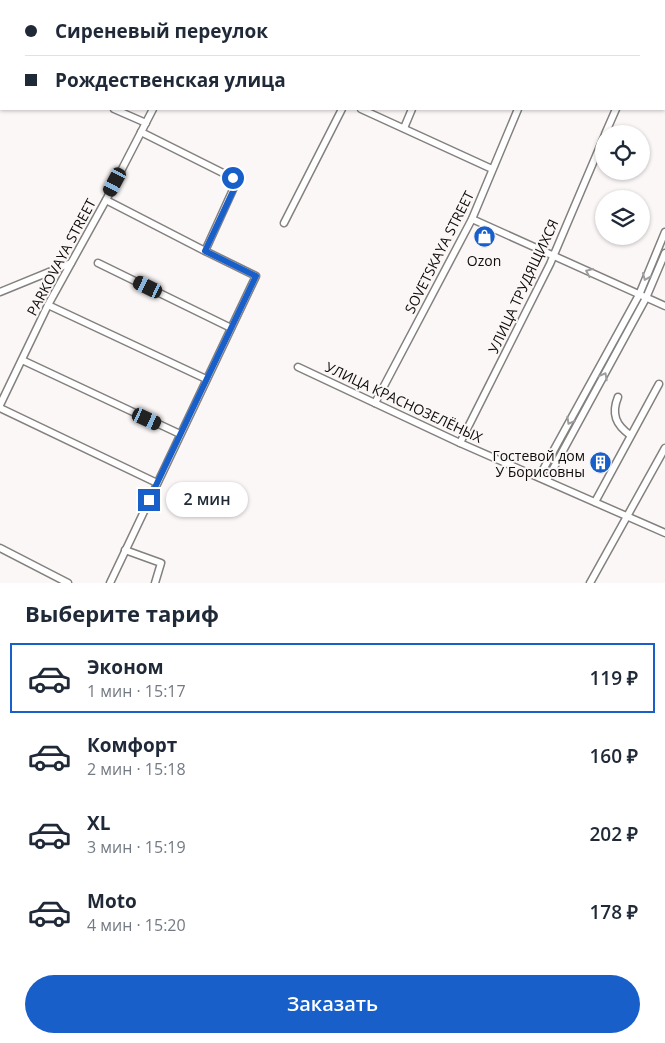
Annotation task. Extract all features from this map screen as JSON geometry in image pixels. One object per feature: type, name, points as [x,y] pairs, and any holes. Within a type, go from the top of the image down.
[{"type":"street","points":[[116,110],[146,123]]},
{"type":"street","name":"PARKOVAYA STREET","points":[[0,405],[48,305],[106,200],[152,110]]},
{"type":"street","points":[[284,223],[341,110]]},
{"type":"street","points":[[363,110],[492,169]]},
{"type":"street","points":[[404,128],[412,110]]},
{"type":"street","name":"SOVETSKAYA STREET","points":[[375,403],[472,219],[518,110]]},
{"type":"street","points":[[609,125],[616,110]]},
{"type":"street","points":[[141,132],[233,178],[236,183],[205,251]]},
{"type":"street","name":"УЛИЦА ТРУДЯЩИХСЯ","points":[[460,443],[553,256],[595,159]]},
{"type":"street","points":[[106,200],[256,276],[110,583]]},
{"type":"street","points":[[472,219],[665,306]]},
{"type":"street","points":[[539,477],[639,295],[665,232]]},
{"type":"street","points":[[547,480],[646,298],[665,253]]},
{"type":"street","points":[[0,292],[71,263]]},
{"type":"street","points":[[98,263],[232,328]]},
{"type":"street","points":[[48,305],[206,380]]},
{"type":"street","points":[[22,360],[180,434]]},
{"type":"street","name":"УЛИЦА КРАСНОЗЕЛЁНЫХ","points":[[298,366],[460,443],[665,533]]},
{"type":"street","points":[[595,502],[659,384]]},
{"type":"street","points":[[618,397],[616,404],[618,426],[630,435]]},
{"type":"street","points":[[0,408],[157,483]]},
{"type":"street","points":[[590,583],[665,448]]},
{"type":"street","points":[[0,548],[68,583]]},
{"type":"street","points":[[125,550],[161,563],[155,583]]},
{"type":"green space","points":[[635,304],[640,306],[549,473],[545,470]]},
{"type":"place","name":"Ozon","points":[[484,237]]},
{"type":"place","name":"Гостевой дом У Борисовны","points":[[601,463]]},
{"type":"route","points":[[149,500],[256,276],[205,251],[234,189],[236,183],[233,178]]}]
